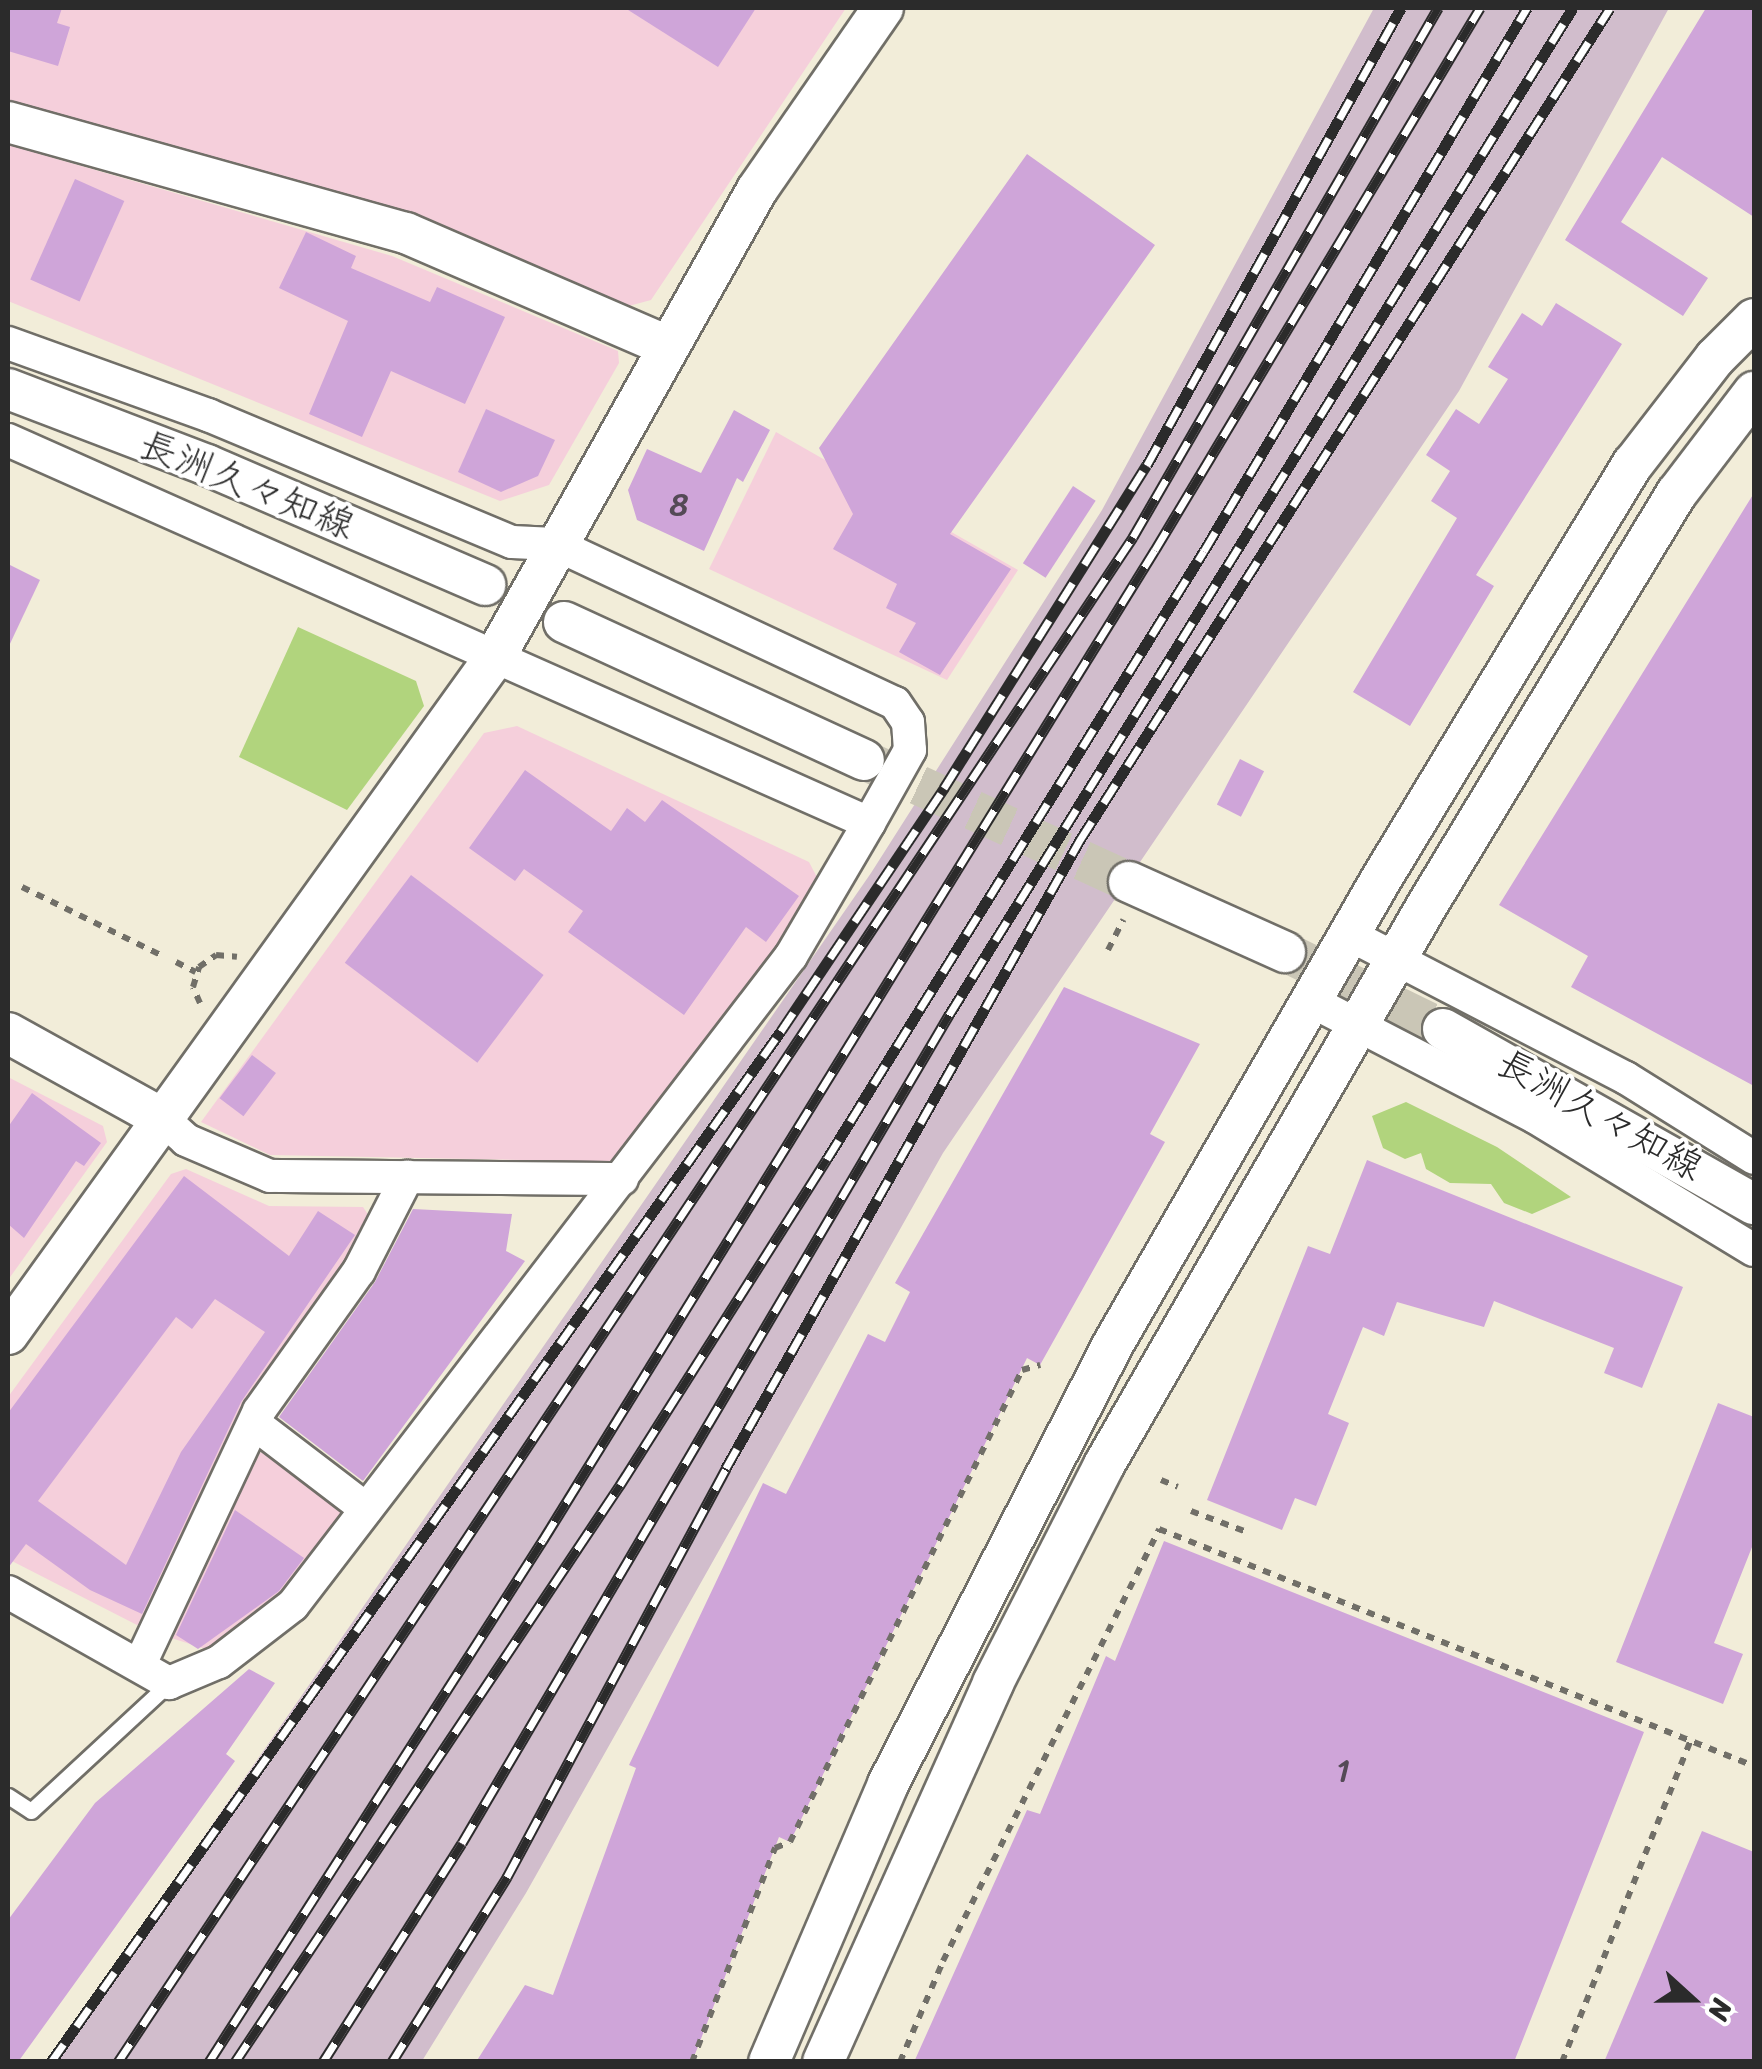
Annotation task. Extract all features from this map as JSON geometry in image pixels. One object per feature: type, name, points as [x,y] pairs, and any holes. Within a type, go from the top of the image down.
[{"type":"street","points":[[8,1334],[495,657],[665,345],[758,190],[883,8]]},
{"type":"street","points":[[8,123],[406,233],[665,345]]},
{"type":"street","points":[[769,2062],[888,1784],[997,1562],[1112,1346],[1350,935],[1634,464],[1715,358],[1754,319]]},
{"type":"street","points":[[8,343],[208,415],[512,542],[555,544],[895,702],[908,722],[910,750],[790,956],[292,1606],[219,1662],[170,1682],[141,1662],[8,1592]]},
{"type":"street","name":"長洲久々知線","points":[[8,389],[207,466],[484,585]]},
{"type":"street","points":[[823,2062],[1035,1598],[1104,1465],[1357,1026],[1677,493],[1754,392]]},
{"type":"street","points":[[8,440],[869,823]]},
{"type":"street","points":[[564,622],[864,760]]},
{"type":"street","points":[[1128,898],[1286,952]]},
{"type":"street","points":[[1350,935],[1626,1078],[1754,1158]]},
{"type":"street","points":[[1314,1002],[1535,1117],[1754,1250]]},
{"type":"street","name":"長洲久々知線","points":[[1443,1029],[1754,1204]]},
{"type":"street","points":[[8,1033],[164,1119],[186,1140],[270,1176],[622,1179]]},
{"type":"street","points":[[141,1662],[255,1424],[359,1271],[408,1177]]},
{"type":"street","points":[[255,1424],[366,1509]]},
{"type":"lane","points":[[8,1796],[31,1811],[170,1682]]},
{"type":"path","points":[[22,886],[164,956]]},
{"type":"path","points":[[1108,950],[1128,898]]},
{"type":"path","points":[[207,1012],[195,997],[196,972],[216,955],[245,960]]},
{"type":"path","points":[[176,962],[196,972]]},
{"type":"path","points":[[692,2062],[775,1848],[790,1842],[1022,1370],[1040,1365]]},
{"type":"path","points":[[1161,1480],[1178,1487]]},
{"type":"path","points":[[1191,1511],[1247,1532]]},
{"type":"path","points":[[900,2062],[943,1961],[1159,1530],[1754,1766]]},
{"type":"path","points":[[1562,2062],[1690,1742]]},
{"type":"shaded area","points":[[8,8],[846,8],[651,300],[625,307],[396,213],[8,100]]},
{"type":"shaded area","points":[[1374,8],[1669,8],[1459,391],[943,1153],[526,1893],[422,2061],[48,2062],[871,873],[1102,510]]},
{"type":"shaded area","points":[[9,145],[392,256],[618,351],[619,363],[549,485],[500,501],[8,301]]},
{"type":"shaded area","points":[[776,432],[1018,570],[947,680],[709,569]]},
{"type":"shaded area","points":[[517,726],[809,862],[822,887],[623,1162],[270,1155],[201,1122],[484,733]]},
{"type":"shaded area","points":[[8,1077],[103,1126],[107,1142],[8,1280]]},
{"type":"shaded area","points":[[186,1169],[269,1206],[363,1207],[373,1222],[151,1620],[137,1625],[8,1559],[8,1397],[171,1174]]},
{"type":"shaded area","points":[[274,1449],[342,1499],[344,1522],[284,1599],[212,1651],[168,1637],[260,1453]]},
{"type":"green space","points":[[298,627],[416,681],[424,706],[347,810],[239,757]]},
{"type":"green space","points":[[1406,1102],[1497,1147],[1571,1197],[1532,1214],[1504,1203],[1491,1184],[1450,1183],[1426,1169],[1421,1153],[1405,1159],[1383,1148],[1372,1116]]},
{"type":"building","points":[[8,8],[62,8],[57,23],[70,27],[58,66],[8,51]]},
{"type":"building","points":[[625,8],[756,8],[718,67]]},
{"type":"building","points":[[1706,8],[1754,8],[1754,217],[1662,157],[1621,222],[1708,278],[1683,316],[1565,240]]},
{"type":"building","points":[[1027,154],[1155,245],[950,534],[1011,569],[940,675],[899,652],[916,623],[886,608],[897,584],[833,549],[853,514],[819,448]]},
{"type":"building","points":[[75,179],[124,201],[80,301],[30,279]]},
{"type":"building","points":[[306,232],[356,256],[351,268],[430,302],[437,287],[505,317],[465,404],[391,371],[362,437],[309,414],[348,321],[279,288]]},
{"type":"building","points":[[1556,303],[1622,344],[1476,575],[1494,586],[1410,726],[1353,692],[1457,518],[1431,501],[1450,471],[1426,455],[1456,409],[1479,424],[1508,379],[1488,367],[1522,313],[1542,326]]},
{"type":"building","points":[[486,409],[555,440],[538,476],[501,492],[458,472]]},
{"type":"building","points":[[734,410],[770,430],[743,482],[737,478],[704,551],[637,520],[628,490],[647,449],[701,473]]},
{"type":"building","points":[[1073,486],[1096,501],[1046,578],[1023,563]]},
{"type":"building","points":[[1754,493],[1754,1086],[1571,987],[1588,956],[1499,905]]},
{"type":"building","points":[[8,564],[40,580],[8,648]]},
{"type":"building","points":[[1240,759],[1264,771],[1241,817],[1217,804]]},
{"type":"building","points":[[525,770],[611,831],[627,808],[645,822],[662,800],[799,896],[766,942],[746,927],[684,1015],[568,932],[583,911],[524,869],[515,881],[469,848]]},
{"type":"building","points":[[411,875],[544,975],[477,1063],[345,963]]},
{"type":"building","points":[[1064,987],[1200,1044],[1150,1134],[1165,1142],[1040,1365],[1027,1358],[790,1842],[779,1837],[692,2062],[476,2062],[525,1985],[553,1995],[636,1768],[629,1765],[763,1483],[786,1494],[868,1334],[885,1342],[910,1292],[895,1283]]},
{"type":"building","points":[[252,1055],[276,1073],[243,1116],[220,1098]]},
{"type":"building","points":[[32,1093],[101,1143],[84,1166],[76,1161],[24,1238],[8,1224],[8,1127]]},
{"type":"building","points":[[1367,1160],[1683,1287],[1642,1388],[1604,1373],[1614,1348],[1494,1301],[1484,1327],[1397,1302],[1384,1336],[1363,1327],[1328,1414],[1349,1423],[1316,1506],[1295,1498],[1282,1530],[1207,1500],[1308,1246],[1330,1254]]},
{"type":"building","points":[[184,1176],[289,1256],[318,1211],[355,1235],[241,1402],[142,1614],[90,1590],[26,1544],[8,1568],[8,1413]],"holes":[[[215,1299],[265,1332],[181,1452],[126,1565],[38,1501],[176,1317],[192,1329]]]},
{"type":"building","points":[[413,1209],[512,1214],[506,1251],[525,1261],[363,1481],[279,1417],[375,1282]]},
{"type":"building","points":[[1718,1403],[1754,1417],[1754,1542],[1714,1643],[1743,1654],[1723,1704],[1616,1662]]},
{"type":"building","points":[[235,1510],[304,1558],[279,1591],[198,1649],[176,1635]]},
{"type":"building","points":[[1164,1541],[1644,1732],[1514,2062],[914,2062],[1027,1810],[1040,1814],[1106,1656],[1115,1661]]},
{"type":"building","points":[[249,1669],[275,1683],[226,1754],[235,1761],[18,2062],[8,2062],[8,1920],[95,1803]]},
{"type":"building","points":[[1702,1831],[1754,1852],[1754,2062],[1604,2062]]},
{"type":"tunnel","points":[[864,760],[1129,882]]},
{"type":"tunnel","points":[[1285,952],[1443,1029]]},
{"type":"railway","points":[[51,2062],[781,1031],[944,788],[1147,465],[1401,8]]},
{"type":"railway","points":[[118,2062],[1133,537],[1438,8]]},
{"type":"railway","points":[[209,2062],[543,1540],[1155,550],[1480,8]]},
{"type":"railway","points":[[235,2062],[620,1485],[827,1159],[1204,551],[1527,8]]},
{"type":"railway","points":[[323,2062],[462,1843],[949,1015],[1573,8]]},
{"type":"railway","points":[[392,2062],[507,1877],[726,1468],[1080,840],[1610,8]]}]
